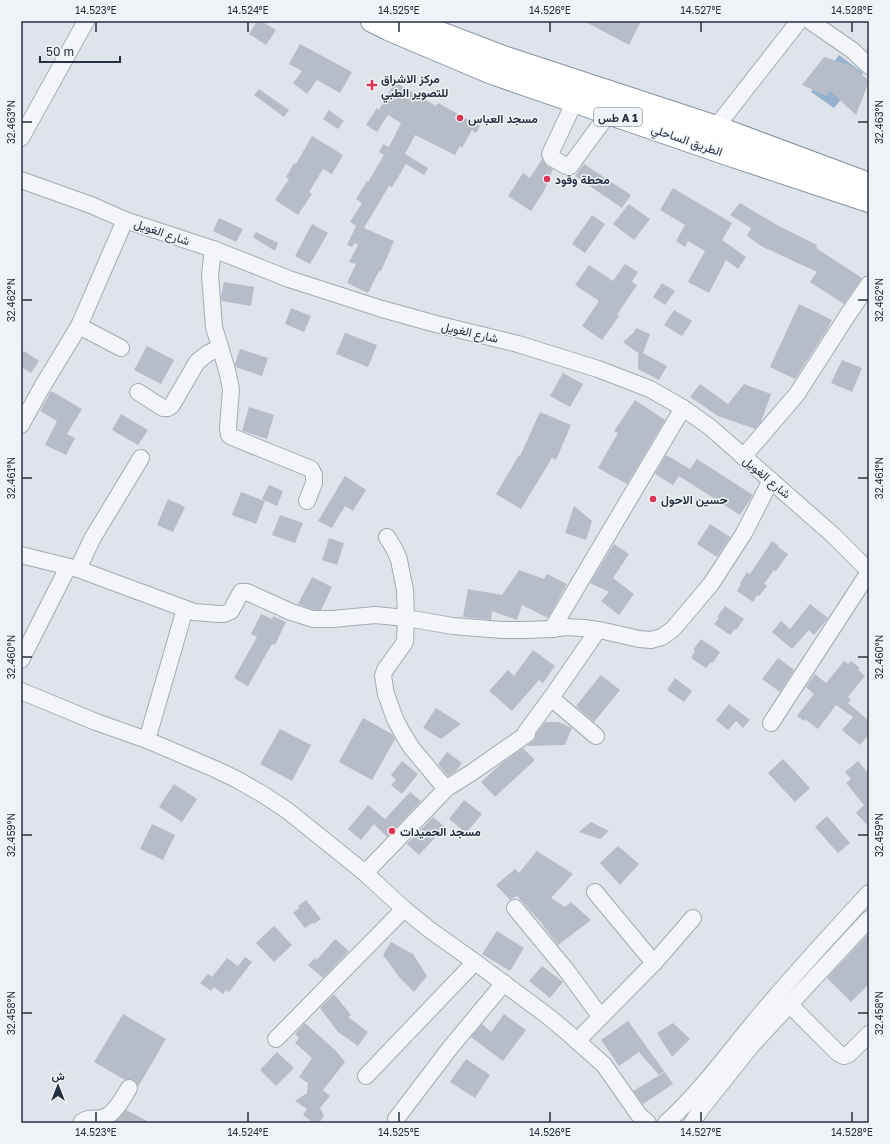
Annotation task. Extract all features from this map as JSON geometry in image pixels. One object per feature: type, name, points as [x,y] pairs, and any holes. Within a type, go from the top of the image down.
[{"type":"highway","name":"الطريق الساحلي","points":[[372,21],[492,72],[733,156],[869,201]]},
{"type":"highway","name":"الطريق الساحلي","points":[[409,21],[506,58],[716,127],[869,184]]},
{"type":"street","points":[[21,138],[86,21]]},
{"type":"street","points":[[716,127],[799,21]]},
{"type":"street","points":[[810,21],[852,50],[869,66]]},
{"type":"street","points":[[575,101],[550,154],[552,158],[566,166],[570,166],[609,113]]},
{"type":"street","name":"شارع الغويل","points":[[21,180],[91,205],[125,220],[213,249],[289,279],[382,309],[518,344],[598,369],[650,389],[683,408],[711,428],[833,535],[869,571]]},
{"type":"street","points":[[21,425],[79,326],[125,220]]},
{"type":"street","points":[[213,249],[210,275],[214,327],[231,389],[228,434],[232,437],[311,469],[314,475],[314,483],[307,501]]},
{"type":"street","points":[[743,457],[797,394],[848,313],[869,284]]},
{"type":"street","points":[[79,326],[121,348]]},
{"type":"street","points":[[138,392],[163,408],[172,406],[197,362],[207,354],[220,347]]},
{"type":"street","points":[[552,629],[683,408]]},
{"type":"street","points":[[21,660],[73,568],[141,458]]},
{"type":"street","points":[[21,554],[73,568],[194,612],[224,614],[230,610],[239,595],[244,591],[249,592],[273,605],[313,619],[375,615],[406,618],[453,626],[502,630],[584,628],[651,640],[662,637],[673,629],[715,578],[744,533],[771,480]]},
{"type":"street","points":[[387,536],[399,560],[405,590],[406,618],[405,642],[385,670],[384,676],[386,694],[395,720],[411,747],[440,782],[447,788]]},
{"type":"street","points":[[771,723],[869,571]]},
{"type":"street","points":[[147,740],[186,609]]},
{"type":"street","points":[[365,873],[447,788],[526,734],[598,630]]},
{"type":"street","points":[[21,691],[96,722],[147,740],[236,779],[288,811],[365,873],[404,909],[430,930],[550,1017],[604,1065],[639,1115],[642,1122],[670,1119],[689,1100],[816,950],[869,893]]},
{"type":"street","points":[[551,698],[596,736]]},
{"type":"street","points":[[595,892],[654,963]]},
{"type":"street","points":[[515,908],[567,970],[600,1016]]},
{"type":"street","points":[[276,1039],[404,909]]},
{"type":"street","points":[[577,1041],[654,963],[693,918]]},
{"type":"street","points":[[692,1123],[700,1109],[752,1045],[869,919]]},
{"type":"street","points":[[366,1076],[475,962]]},
{"type":"street","points":[[396,1119],[450,1048],[504,983]]},
{"type":"street","points":[[790,1005],[838,1053],[844,1056],[849,1054],[869,1034]]},
{"type":"street","points":[[81,1123],[90,1119],[107,1116],[114,1110],[129,1088]]},
{"type":"water","points":[[839,55],[863,73],[834,108],[811,92]]},
{"type":"building","points":[[257,21],[261,21],[276,30],[266,45],[249,34]]},
{"type":"building","points":[[584,21],[641,21],[629,45]]},
{"type":"building","points":[[300,44],[352,72],[340,93],[317,80],[307,94],[293,83],[302,71],[289,64]]},
{"type":"building","points":[[824,57],[852,66],[869,81],[856,115],[830,91],[827,96],[802,85]]},
{"type":"building","points":[[395,82],[436,106],[438,103],[480,126],[476,133],[472,130],[462,148],[460,146],[455,155],[415,135],[405,154],[428,168],[424,175],[406,164],[392,187],[389,186],[364,228],[394,241],[381,271],[379,271],[368,293],[347,283],[356,264],[349,262],[358,245],[355,243],[352,247],[347,245],[356,226],[350,222],[362,203],[356,199],[384,155],[379,152],[383,144],[389,147],[401,123],[388,115],[377,132],[366,125],[377,108],[379,110]]},
{"type":"building","points":[[259,89],[289,110],[284,117],[254,95]]},
{"type":"building","points":[[329,110],[344,121],[338,129],[323,119]]},
{"type":"building","points":[[312,136],[343,155],[332,174],[323,169],[309,192],[312,194],[298,215],[275,200],[289,179],[286,177],[294,163],[296,164]]},
{"type":"building","points":[[542,159],[547,166],[553,169],[544,191],[531,211],[508,196],[523,173],[530,178]]},
{"type":"building","points":[[584,164],[631,195],[622,208],[575,176]]},
{"type":"building","points":[[673,188],[732,223],[722,240],[746,257],[738,269],[726,260],[709,293],[688,282],[705,251],[688,241],[685,247],[676,241],[685,225],[660,210]]},
{"type":"building","points":[[740,203],[777,225],[817,245],[816,248],[862,278],[844,304],[810,282],[817,272],[761,246],[747,236],[751,228],[730,215]]},
{"type":"building","points":[[629,204],[650,219],[634,240],[613,224]]},
{"type":"building","points":[[592,215],[605,224],[585,253],[572,244]]},
{"type":"building","points":[[219,218],[243,229],[236,242],[213,231]]},
{"type":"building","points":[[312,224],[328,233],[310,264],[295,256]]},
{"type":"building","points":[[256,232],[278,243],[275,251],[253,237]]},
{"type":"building","points":[[625,264],[638,272],[632,282],[637,285],[617,315],[619,316],[602,340],[582,326],[599,301],[575,285],[589,265],[613,281]]},
{"type":"building","points":[[224,282],[254,287],[251,306],[222,301],[221,297]]},
{"type":"building","points":[[662,283],[675,291],[665,305],[653,297]]},
{"type":"building","points":[[799,304],[832,320],[795,379],[770,367]]},
{"type":"building","points":[[291,308],[311,316],[304,332],[285,324]]},
{"type":"building","points":[[674,310],[692,321],[682,336],[664,325]]},
{"type":"building","points":[[636,328],[650,334],[643,353],[667,366],[659,380],[638,369],[638,353],[623,342],[633,333]]},
{"type":"building","points":[[345,333],[377,345],[368,367],[336,354]]},
{"type":"building","points":[[147,346],[174,360],[161,384],[134,370]]},
{"type":"building","points":[[240,349],[268,358],[262,376],[236,367],[235,364]]},
{"type":"building","points":[[24,351],[39,361],[31,373],[21,367],[21,356]]},
{"type":"building","points":[[842,360],[862,368],[852,392],[831,383]]},
{"type":"building","points":[[563,373],[583,384],[570,407],[550,396]]},
{"type":"building","points":[[700,384],[728,404],[744,384],[771,394],[761,422],[755,429],[718,416],[690,397]]},
{"type":"building","points":[[51,391],[82,409],[67,434],[75,438],[66,455],[45,445],[57,421],[40,411]]},
{"type":"building","points":[[635,400],[665,420],[627,484],[598,468],[618,433],[614,431]]},
{"type":"building","points":[[249,407],[274,415],[267,439],[242,431]]},
{"type":"building","points":[[540,412],[571,425],[556,460],[552,458],[521,509],[496,494],[519,455],[520,456]]},
{"type":"building","points":[[121,414],[148,430],[138,445],[112,430]]},
{"type":"building","points":[[666,455],[690,469],[697,459],[753,495],[740,515],[679,476],[673,485],[655,474]]},
{"type":"building","points":[[345,476],[366,490],[353,511],[345,506],[332,528],[318,521]]},
{"type":"building","points":[[269,485],[283,491],[277,506],[262,499]]},
{"type":"building","points":[[241,492],[265,501],[256,524],[232,515]]},
{"type":"building","points":[[168,499],[185,507],[173,532],[157,525]]},
{"type":"building","points":[[574,506],[592,521],[586,540],[565,533]]},
{"type":"building","points":[[280,515],[303,523],[295,543],[272,535]]},
{"type":"building","points":[[710,524],[730,537],[717,557],[697,544]]},
{"type":"building","points":[[329,538],[344,543],[337,565],[322,560]]},
{"type":"building","points":[[772,541],[788,554],[776,571],[774,570],[764,584],[767,586],[759,596],[757,595],[753,602],[737,591],[747,572],[750,574]]},
{"type":"building","points":[[614,544],[629,554],[613,578],[634,594],[619,615],[601,601],[609,592],[590,583]]},
{"type":"building","points":[[519,570],[544,579],[547,574],[567,584],[548,618],[522,605],[517,620],[492,611],[491,620],[463,617],[468,589],[502,595]]},
{"type":"building","points":[[312,577],[332,587],[321,610],[314,610],[298,604]]},
{"type":"building","points":[[810,604],[828,618],[814,635],[809,630],[792,649],[772,632],[781,621],[790,629]]},
{"type":"building","points":[[725,606],[744,619],[736,630],[735,629],[730,635],[714,624]]},
{"type":"building","points":[[261,614],[272,619],[273,616],[286,622],[275,645],[272,644],[248,686],[234,678],[257,637],[251,634]]},
{"type":"building","points":[[701,639],[720,652],[713,663],[711,662],[706,668],[691,658],[695,651],[693,650]]},
{"type":"building","points":[[533,650],[555,666],[543,683],[539,680],[512,711],[489,691],[508,670],[514,676]]},
{"type":"building","points":[[778,658],[794,670],[780,692],[762,679]]},
{"type":"building","points":[[844,661],[848,664],[851,661],[860,668],[858,670],[865,676],[848,697],[851,700],[848,703],[869,721],[869,734],[860,745],[842,730],[853,717],[836,705],[818,729],[805,719],[804,721],[797,716],[814,694],[806,687],[815,674],[826,683]]},
{"type":"building","points":[[601,675],[620,690],[594,722],[576,706]]},
{"type":"building","points":[[675,678],[692,691],[684,702],[667,690]]},
{"type":"building","points":[[729,704],[750,720],[743,728],[736,721],[728,730],[716,720]]},
{"type":"building","points":[[436,708],[461,724],[441,739],[423,728]]},
{"type":"building","points":[[363,718],[392,734],[395,739],[372,780],[339,762]]},
{"type":"building","points":[[545,722],[559,722],[572,728],[565,745],[527,746],[535,739],[536,734]]},
{"type":"building","points":[[280,729],[311,745],[292,781],[260,764]]},
{"type":"building","points":[[523,748],[535,760],[495,797],[481,782],[502,763]]},
{"type":"building","points":[[447,752],[462,763],[456,771],[448,776],[438,764]]},
{"type":"building","points":[[783,759],[810,788],[795,802],[768,773]]},
{"type":"building","points":[[402,761],[418,774],[402,794],[391,785],[396,780],[391,775]]},
{"type":"building","points":[[858,761],[869,774],[869,827],[856,813],[864,805],[846,783],[851,779],[845,772]]},
{"type":"building","points":[[174,784],[197,799],[182,822],[159,807]]},
{"type":"building","points":[[410,792],[421,801],[387,837],[374,824],[361,840],[348,829],[368,805],[385,819]]},
{"type":"building","points":[[464,800],[482,814],[466,833],[449,819]]},
{"type":"building","points":[[827,816],[850,843],[838,853],[815,827]]},
{"type":"building","points":[[433,817],[445,827],[419,855],[407,844]]},
{"type":"building","points":[[591,822],[609,831],[600,839],[579,832]]},
{"type":"building","points":[[152,824],[175,835],[163,860],[140,849]]},
{"type":"building","points":[[618,846],[639,864],[620,885],[600,863]]},
{"type":"building","points":[[537,851],[573,874],[551,898],[565,907],[571,902],[591,920],[558,945],[544,926],[517,896],[510,900],[496,885],[515,869],[519,873]]},
{"type":"building","points":[[306,900],[321,919],[305,928],[293,913],[299,908],[298,906]]},
{"type":"building","points":[[274,926],[292,945],[274,962],[256,943]]},
{"type":"building","points":[[497,931],[524,948],[510,971],[482,954]]},
{"type":"building","points":[[869,933],[869,984],[851,1002],[827,978]]},
{"type":"building","points":[[335,939],[349,951],[323,978],[308,965],[315,958],[317,960]]},
{"type":"building","points":[[391,942],[413,954],[427,976],[414,992],[400,978],[383,955]]},
{"type":"building","points":[[245,957],[252,962],[229,992],[226,990],[223,994],[214,987],[211,991],[200,983],[208,974],[212,977],[227,958],[238,966]]},
{"type":"building","points":[[542,966],[563,982],[550,998],[529,981]]},
{"type":"building","points":[[334,994],[351,1015],[348,1017],[368,1032],[358,1046],[338,1032],[320,1008]]},
{"type":"building","points":[[123,1014],[166,1039],[138,1087],[137,1083],[133,1080],[125,1080],[94,1062]]},
{"type":"building","points":[[504,1014],[526,1030],[503,1061],[471,1037],[482,1024],[491,1032]]},
{"type":"building","points":[[628,1021],[664,1071],[659,1075],[639,1052],[619,1066],[601,1040]]},
{"type":"building","points":[[305,1023],[336,1051],[345,1062],[323,1090],[330,1096],[320,1108],[324,1116],[319,1123],[314,1123],[303,1115],[307,1109],[295,1101],[307,1093],[308,1083],[299,1077],[312,1058],[295,1043],[299,1038],[295,1034]]},
{"type":"building","points":[[673,1023],[690,1039],[672,1057],[657,1033]]},
{"type":"building","points":[[277,1052],[294,1068],[276,1086],[260,1070]]},
{"type":"building","points":[[466,1059],[490,1075],[475,1098],[450,1082]]},
{"type":"building","points":[[665,1072],[673,1084],[643,1104],[633,1091]]},
{"type":"building","points":[[126,1110],[151,1123],[114,1123]]},
{"type":"place","name":"مركز الاشراق للتصوير الطبي","points":[[372,85]]},
{"type":"place","name":"مسجد العباس","points":[[460,118]]},
{"type":"place","name":"محطة وقود","points":[[547,179]]},
{"type":"place","name":"حسين الاحول","points":[[653,499]]},
{"type":"place","name":"مسجد الحميدات","points":[[392,831]]}]
